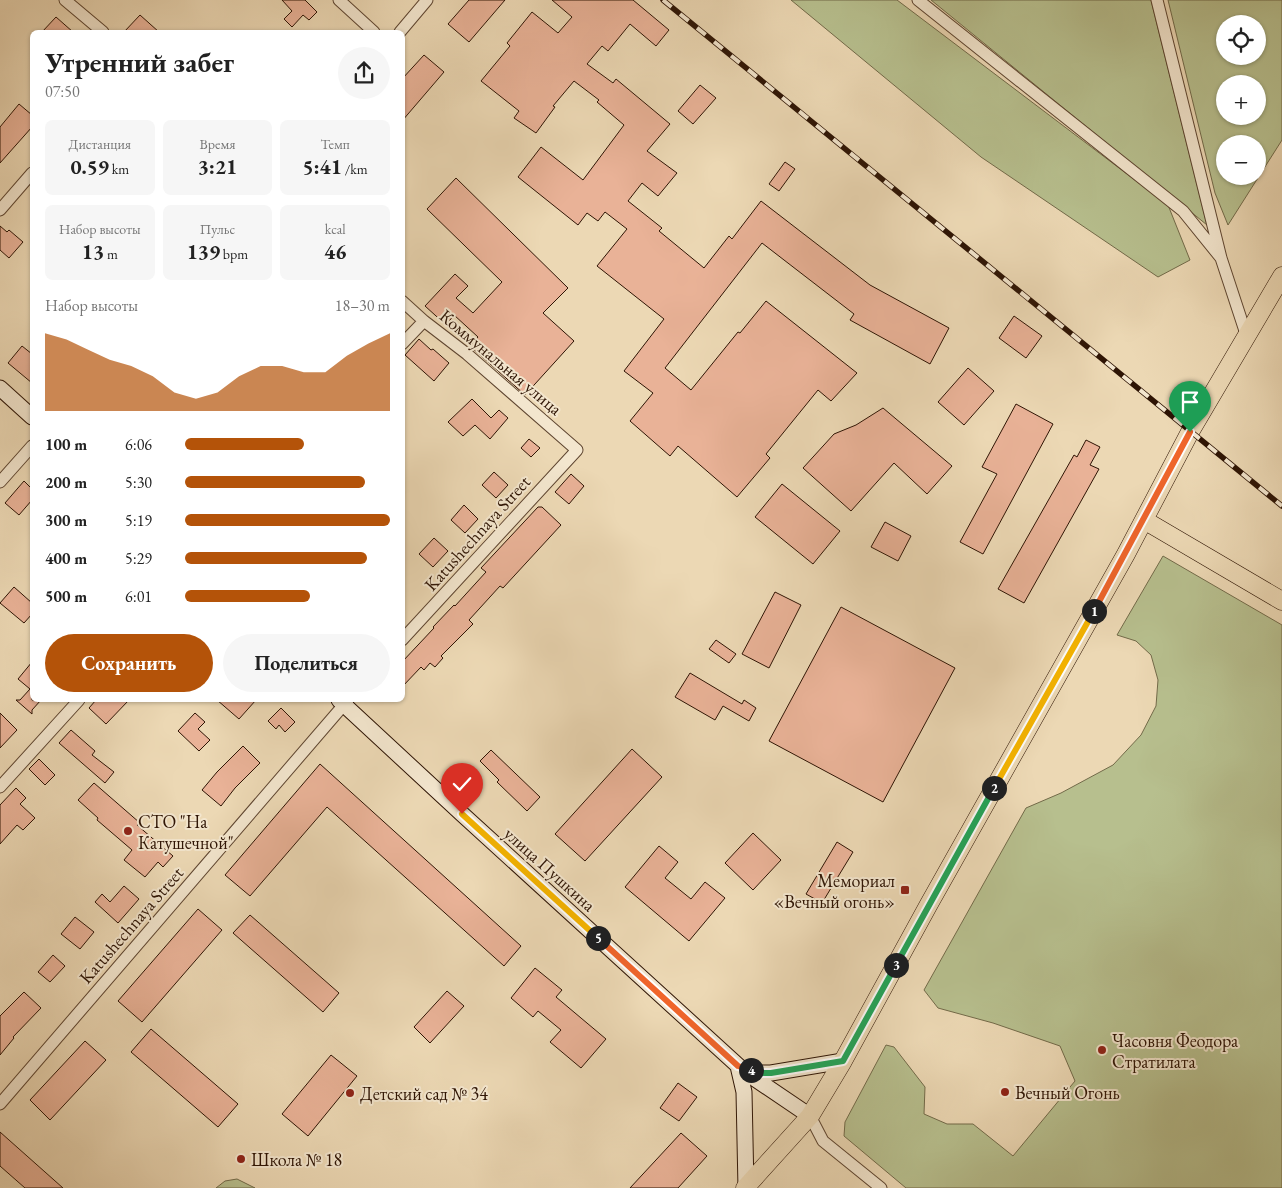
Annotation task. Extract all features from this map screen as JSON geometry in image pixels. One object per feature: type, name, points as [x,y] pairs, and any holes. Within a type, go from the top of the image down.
[{"type":"main road","points":[[746,1188],[810,1116],[843,1061],[1144,520],[1190,432],[1282,276]]},
{"type":"main road","points":[[1144,520],[1282,601]]},
{"type":"street","points":[[65,0],[100,30]]},
{"type":"street","points":[[338,0],[372,30]]},
{"type":"street","points":[[402,30],[427,0]]},
{"type":"street","points":[[918,0],[1183,212],[1221,258]]},
{"type":"street","points":[[1157,0],[1221,258],[1246,337]]},
{"type":"street","points":[[0,210],[30,175]]},
{"type":"street","name":"Коммунальная улица","points":[[405,304],[467,354],[577,450]]},
{"type":"street","points":[[405,341],[424,321]]},
{"type":"street","points":[[0,388],[30,415]]},
{"type":"street","points":[[0,482],[30,448]]},
{"type":"street","name":"Katushechnaya Street","points":[[405,637],[577,450]]},
{"type":"street","points":[[0,787],[77,702]]},
{"type":"street","name":"Katushechnaya Street","points":[[0,1104],[343,702]]},
{"type":"street","name":"улица Пушкина","points":[[345,702],[462,814],[738,1066],[810,1116]]},
{"type":"street","points":[[738,1066],[760,1073],[771,1073],[843,1061]]},
{"type":"street","points":[[738,1066],[744,1092],[746,1188]]},
{"type":"street","points":[[810,1116],[823,1141],[881,1188]]},
{"type":"green space","points":[[791,0],[897,0],[1168,205],[1190,260],[1158,277],[981,157]]},
{"type":"green space","points":[[931,0],[1151,0],[1207,225]]},
{"type":"green space","points":[[1168,0],[1282,0],[1282,140],[1266,165],[1266,135],[1216,135],[1216,185],[1253,185],[1228,225],[1215,193]]},
{"type":"green space","points":[[1163,556],[1282,625],[1282,1188],[906,1188],[844,1136],[845,1122],[886,1045],[894,1047],[925,1087],[924,1114],[947,1124],[973,1124],[1013,1156],[1075,1081],[1060,1046],[993,1023],[938,1008],[924,990],[1026,808],[1061,793],[1113,765],[1141,735],[1156,706],[1158,680],[1151,655],[1136,641],[1117,635]]},
{"type":"green space","points":[[237,1179],[255,1188],[216,1188],[225,1181]]},
{"type":"building","points":[[282,0],[305,0],[317,12],[309,20],[303,15],[292,27],[284,19],[292,11]]},
{"type":"building","points":[[469,0],[505,0],[469,42],[448,24]]},
{"type":"building","points":[[552,0],[633,0],[669,30],[656,46],[630,24],[608,51],[602,46],[587,64],[613,83],[616,79],[670,124],[647,151],[677,173],[658,196],[642,183],[628,201],[662,228],[659,231],[704,268],[729,236],[732,239],[761,201],[870,285],[949,328],[930,364],[850,320],[854,314],[762,243],[665,368],[691,390],[766,301],[857,373],[831,401],[818,390],[766,454],[770,458],[737,497],[678,446],[670,456],[630,421],[653,393],[624,371],[664,319],[597,266],[627,229],[605,212],[598,221],[587,213],[578,225],[518,177],[541,147],[583,180],[624,125],[597,102],[599,100],[574,81],[553,106],[555,107],[536,133],[514,118],[519,111],[481,81],[510,46],[507,43],[532,12],[558,33],[572,17]]},
{"type":"building","points":[[140,15],[157,30],[126,30]]},
{"type":"building","points":[[56,17],[71,30],[44,30]]},
{"type":"building","points":[[424,55],[444,72],[405,118],[405,76]]},
{"type":"building","points":[[700,85],[716,98],[693,124],[678,111]]},
{"type":"building","points":[[19,104],[30,113],[30,129],[0,163],[0,127]]},
{"type":"building","points":[[785,162],[795,169],[779,191],[769,184]]},
{"type":"building","points":[[456,178],[568,288],[543,313],[574,341],[525,395],[470,346],[478,337],[454,315],[446,325],[425,306],[455,274],[468,286],[456,298],[473,313],[502,282],[427,209]]},
{"type":"building","points":[[0,226],[7,232],[9,230],[23,242],[9,258],[0,250]]},
{"type":"building","points":[[1014,316],[1042,336],[1026,358],[999,338]]},
{"type":"building","points":[[419,339],[449,363],[434,381],[405,355]]},
{"type":"building","points":[[22,346],[30,352],[30,381],[8,363]]},
{"type":"building","points":[[968,368],[994,391],[964,425],[938,402]]},
{"type":"building","points":[[472,399],[491,418],[499,410],[508,418],[490,439],[475,425],[463,436],[448,422]]},
{"type":"building","points":[[1016,404],[1053,424],[983,554],[960,542],[997,474],[982,467]]},
{"type":"building","points":[[883,408],[952,466],[927,494],[894,463],[851,511],[803,468],[834,434],[856,425]]},
{"type":"building","points":[[529,439],[540,448],[531,457],[521,448]]},
{"type":"building","points":[[1086,440],[1100,447],[1090,465],[1099,469],[1024,603],[998,589],[1074,455],[1077,457]]},
{"type":"building","points":[[494,472],[508,485],[496,498],[482,485]]},
{"type":"building","points":[[571,474],[584,486],[569,504],[555,492]]},
{"type":"building","points":[[24,481],[30,487],[30,502],[19,515],[5,503]]},
{"type":"building","points":[[782,484],[840,531],[813,564],[755,517]]},
{"type":"building","points":[[464,505],[478,519],[465,533],[451,520]]},
{"type":"building","points":[[538,507],[542,507],[561,525],[503,588],[500,586],[469,620],[473,624],[441,656],[443,658],[435,667],[430,663],[424,670],[421,667],[405,684],[405,659],[486,572],[481,568]]},
{"type":"building","points":[[885,522],[911,536],[898,561],[871,547]]},
{"type":"building","points":[[434,538],[448,551],[433,567],[419,554]]},
{"type":"building","points":[[14,587],[30,601],[30,616],[24,623],[0,603]]},
{"type":"building","points":[[775,592],[801,605],[769,668],[742,654]]},
{"type":"building","points":[[841,607],[955,668],[883,802],[769,741]]},
{"type":"building","points":[[716,640],[736,654],[729,663],[709,649]]},
{"type":"building","points":[[30,664],[30,689],[18,679]]},
{"type":"building","points":[[690,673],[742,704],[744,700],[756,708],[749,721],[723,706],[715,720],[675,697]]},
{"type":"building","points":[[30,689],[30,702],[39,702],[32,710],[32,714],[16,700],[20,700]]},
{"type":"building","points":[[94,702],[127,702],[106,724],[89,708]]},
{"type":"building","points":[[219,702],[254,702],[239,719]]},
{"type":"building","points":[[281,708],[295,722],[285,732],[279,725],[276,729],[268,721]]},
{"type":"building","points":[[0,713],[17,730],[0,748]]},
{"type":"building","points":[[195,713],[205,722],[198,729],[210,740],[199,751],[178,731]]},
{"type":"building","points":[[71,730],[95,751],[92,755],[114,772],[105,783],[59,743]]},
{"type":"building","points":[[243,746],[260,763],[235,788],[221,806],[202,790]]},
{"type":"building","points":[[632,749],[662,777],[585,861],[555,834]]},
{"type":"building","points":[[491,750],[540,797],[527,811],[497,782],[499,780],[480,761]]},
{"type":"building","points":[[39,759],[55,775],[45,785],[29,769]]},
{"type":"building","points":[[320,764],[521,946],[504,966],[327,807],[250,896],[225,875]]},
{"type":"building","points":[[94,783],[140,823],[137,825],[173,856],[163,867],[158,862],[145,877],[124,860],[132,850],[97,820],[98,818],[78,800]]},
{"type":"building","points":[[16,788],[26,798],[20,804],[35,818],[23,830],[17,825],[0,844],[0,805]]},
{"type":"building","points":[[753,833],[781,860],[753,890],[725,863]]},
{"type":"building","points":[[837,842],[853,852],[822,903],[806,894]]},
{"type":"building","points":[[659,846],[678,862],[665,878],[691,899],[705,882],[725,898],[689,941],[625,887]]},
{"type":"building","points":[[124,886],[139,899],[118,923],[95,902],[102,894],[110,902]]},
{"type":"building","points":[[198,909],[222,930],[142,1022],[118,1001]]},
{"type":"building","points":[[250,915],[339,993],[323,1012],[233,933]]},
{"type":"building","points":[[75,917],[94,932],[80,949],[61,934]]},
{"type":"building","points":[[53,955],[65,966],[50,982],[38,972]]},
{"type":"building","points":[[535,968],[562,990],[556,997],[606,1039],[581,1068],[550,1042],[561,1030],[538,1011],[533,1017],[511,998]]},
{"type":"building","points":[[447,991],[464,1006],[430,1043],[414,1027]]},
{"type":"building","points":[[24,992],[41,1008],[13,1037],[0,1055],[0,1016]]},
{"type":"building","points":[[151,1029],[238,1104],[218,1127],[131,1052]]},
{"type":"building","points":[[85,1041],[106,1060],[50,1120],[30,1100]]},
{"type":"building","points":[[331,1055],[357,1076],[308,1136],[282,1114]]},
{"type":"building","points":[[678,1083],[697,1097],[679,1121],[660,1108]]},
{"type":"building","points":[[0,1132],[63,1188],[25,1188],[0,1166]]},
{"type":"building","points":[[681,1133],[707,1156],[678,1188],[630,1188]]},
{"type":"railway","points":[[663,0],[1282,506]]},
{"type":"place","name":"СТО \"На Катушечной\"","points":[[128,831]]},
{"type":"place","name":"Мемориал «Вечный огонь»","points":[[905,890]]},
{"type":"place","name":"Часовня Феодора Стратилата","points":[[1102,1050]]},
{"type":"place","name":"Вечный Огонь","points":[[1005,1092]]},
{"type":"place","name":"Детский сад № 34","points":[[350,1093]]},
{"type":"place","name":"Школа № 18","points":[[241,1159]]},
{"type":"route","points":[[462,814],[738,1066],[760,1073],[771,1073],[843,1061],[1126,554],[1190,432]]}]
